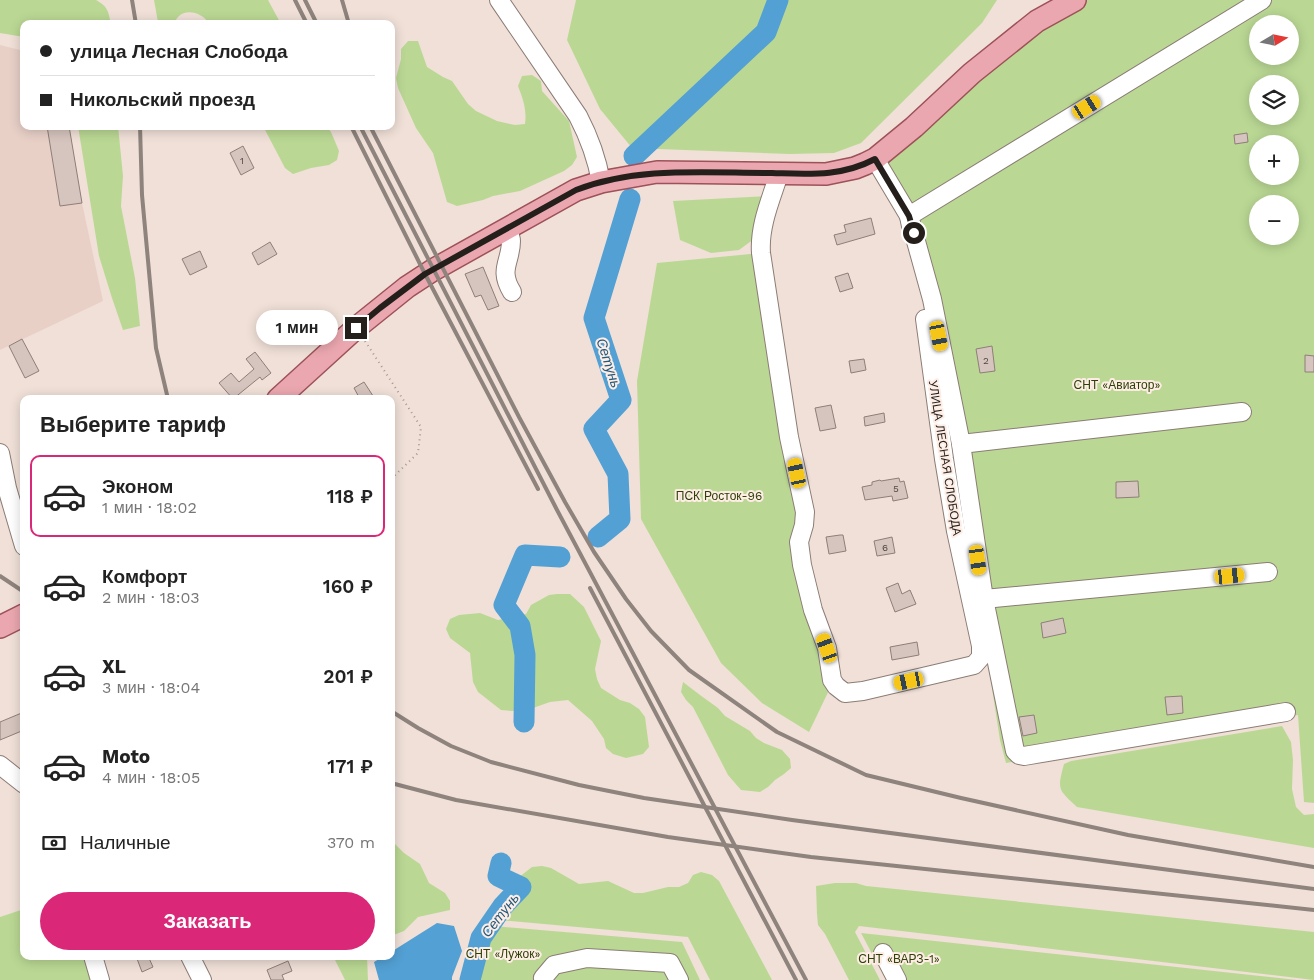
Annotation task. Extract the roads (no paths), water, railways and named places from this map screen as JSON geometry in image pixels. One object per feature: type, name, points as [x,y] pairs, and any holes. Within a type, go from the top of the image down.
[{"type":"main road","points":[[282,395],[356,328],[425,274],[576,190],[601,182],[657,172],[826,174],[855,168],[875,159],[914,127],[972,73],[1037,21],[1075,0]]},
{"type":"main road","points":[[0,627],[20,616]]},
{"type":"street","points":[[499,0],[578,116],[591,145],[601,182]]},
{"type":"street","points":[[1262,0],[909,216],[932,300],[961,444],[984,599],[1015,751],[1019,755],[1024,756],[1286,712]]},
{"type":"street","name":"УЛИЦА ЛЕСНАЯ СЛОБОДА","points":[[779,174],[763,224],[760,241],[789,437],[805,512],[804,525],[799,542],[802,565],[813,610],[827,648],[832,680],[836,686],[845,692],[872,689],[974,665],[981,657],[982,646],[956,532],[944,459],[917,259],[909,216],[875,159]]},
{"type":"street","points":[[507,229],[511,240],[506,263],[506,280],[512,292]]},
{"type":"street","points":[[961,444],[1242,412]]},
{"type":"street","points":[[0,454],[4,485],[20,534]]},
{"type":"street","points":[[984,599],[1268,572]]},
{"type":"street","points":[[0,765],[20,781]]},
{"type":"street","points":[[883,953],[897,980]]},
{"type":"street","points":[[544,980],[543,978],[554,965],[587,958],[670,963],[679,980]]},
{"type":"street","points":[[94,960],[100,980]]},
{"type":"street","points":[[192,960],[202,980]]},
{"type":"water","points":[[437,923],[454,926],[462,951],[452,980],[379,980],[374,962],[377,960],[395,960],[395,949]]},
{"type":"waterway","name":"Сетунь","points":[[634,156],[766,32],[778,0]]},
{"type":"waterway","name":"Сетунь","points":[[598,537],[620,519],[618,474],[594,429],[621,400],[594,318],[630,199]]},
{"type":"waterway","name":"Сетунь","points":[[524,722],[525,655],[520,626],[504,605],[525,555],[560,557]]},
{"type":"waterway","name":"Сетунь","points":[[470,980],[481,938],[503,906],[521,887],[498,876],[501,863]]},
{"type":"railway","points":[[132,0],[135,20]]},
{"type":"railway","points":[[295,0],[305,20]]},
{"type":"railway","points":[[305,0],[315,20]]},
{"type":"railway","points":[[342,0],[348,20]]},
{"type":"railway","points":[[140,130],[142,195],[156,348],[167,395]]},
{"type":"railway","points":[[353,130],[425,274],[538,489]]},
{"type":"railway","points":[[362,130],[556,508],[806,980]]},
{"type":"railway","points":[[372,130],[519,417],[594,552],[626,599],[651,631],[689,670],[777,732],[866,775],[1128,835],[1314,867]]},
{"type":"railway","points":[[0,576],[20,589]]},
{"type":"railway","points":[[590,588],[796,980]]},
{"type":"railway","points":[[395,714],[451,746],[491,762],[579,785],[644,798],[792,820],[1314,889]]},
{"type":"railway","points":[[395,784],[456,800],[668,837],[811,857],[1314,910]]},
{"type":"park label","name":"СНТ «Авиатор»","points":[[1117,385]]},
{"type":"park label","name":"ПСК Росток-96","points":[[719,496]]},
{"type":"park label","name":"СНТ «Лужок»","points":[[503,954]]},
{"type":"park label","name":"СНТ «ВАРЗ-1»","points":[[899,959]]}]
